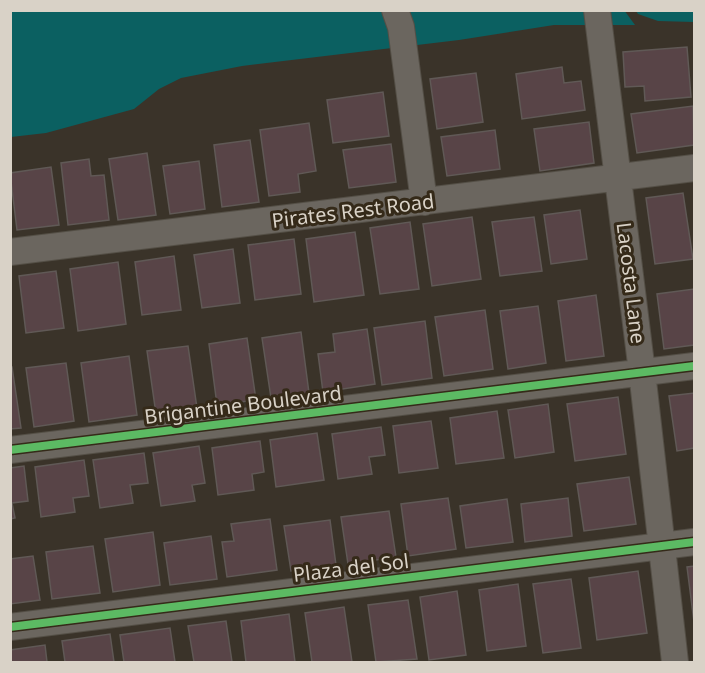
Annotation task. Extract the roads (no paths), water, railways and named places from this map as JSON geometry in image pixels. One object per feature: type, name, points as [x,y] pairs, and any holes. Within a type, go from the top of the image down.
[{"type":"street","points":[[395,10],[401,27],[424,202]]},
{"type":"street","name":"Lacosta Lane","points":[[597,10],[675,663]]},
{"type":"street","name":"Pirates Rest Road","points":[[10,252],[694,168]]},
{"type":"street","name":"Brigantine Boulevard","points":[[10,450],[694,366]]},
{"type":"street","name":"Plaza del Sol","points":[[10,627],[694,542]]},
{"type":"water","points":[[624,10],[635,25],[554,25],[459,40],[242,66],[181,78],[159,89],[134,109],[46,133],[11,137],[10,11]]},
{"type":"water","points":[[636,11],[694,11],[694,22],[658,21],[638,14]]}]
